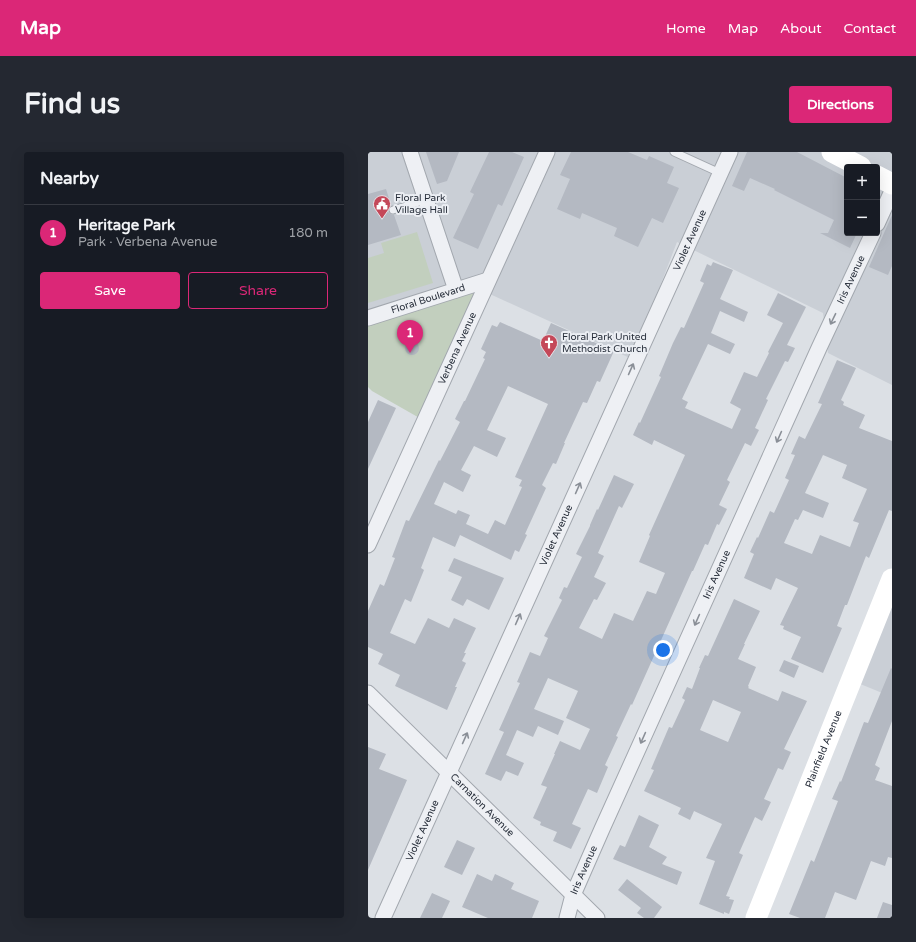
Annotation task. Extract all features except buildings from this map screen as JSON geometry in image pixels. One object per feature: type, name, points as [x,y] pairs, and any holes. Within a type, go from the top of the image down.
[{"type":"main road","points":[[832,152],[855,164]]},
{"type":"main road","points":[[880,178],[892,184]]},
{"type":"main road","name":"Plainfield Avenue","points":[[756,918],[892,579]]},
{"type":"street","points":[[410,152],[456,290]]},
{"type":"street","name":"Verbena Avenue","points":[[368,545],[547,152]]},
{"type":"street","name":"Violet Avenue","points":[[383,918],[730,152]]},
{"type":"street","points":[[880,217],[892,191]]},
{"type":"street","name":"Iris Avenue","points":[[567,918],[573,895],[605,822],[872,236]]},
{"type":"street","name":"Floral Boulevard","points":[[368,318],[488,280]]},
{"type":"street","name":"Carnation Avenue","points":[[368,693],[597,918]]},
{"type":"lane","points":[[674,152],[720,173]]},
{"type":"lane","points":[[393,210],[426,200]]},
{"type":"shaded area","points":[[368,152],[892,152],[892,385],[828,353],[823,313],[677,242],[632,359],[481,290],[368,320]]},
{"type":"shaded area","points":[[892,586],[892,697],[853,681]]},
{"type":"green space","points":[[417,232],[433,283],[368,303],[368,258],[384,253],[381,243]]},
{"type":"green space","points":[[484,284],[423,420],[372,391],[368,387],[368,320]]},
{"type":"place","name":"Floral Park Village Hall","points":[[382,219]]},
{"type":"place","name":"Heritage Park","points":[[410,353]]},
{"type":"place","name":"Floral Park United Methodist Church","points":[[549,358]]}]
